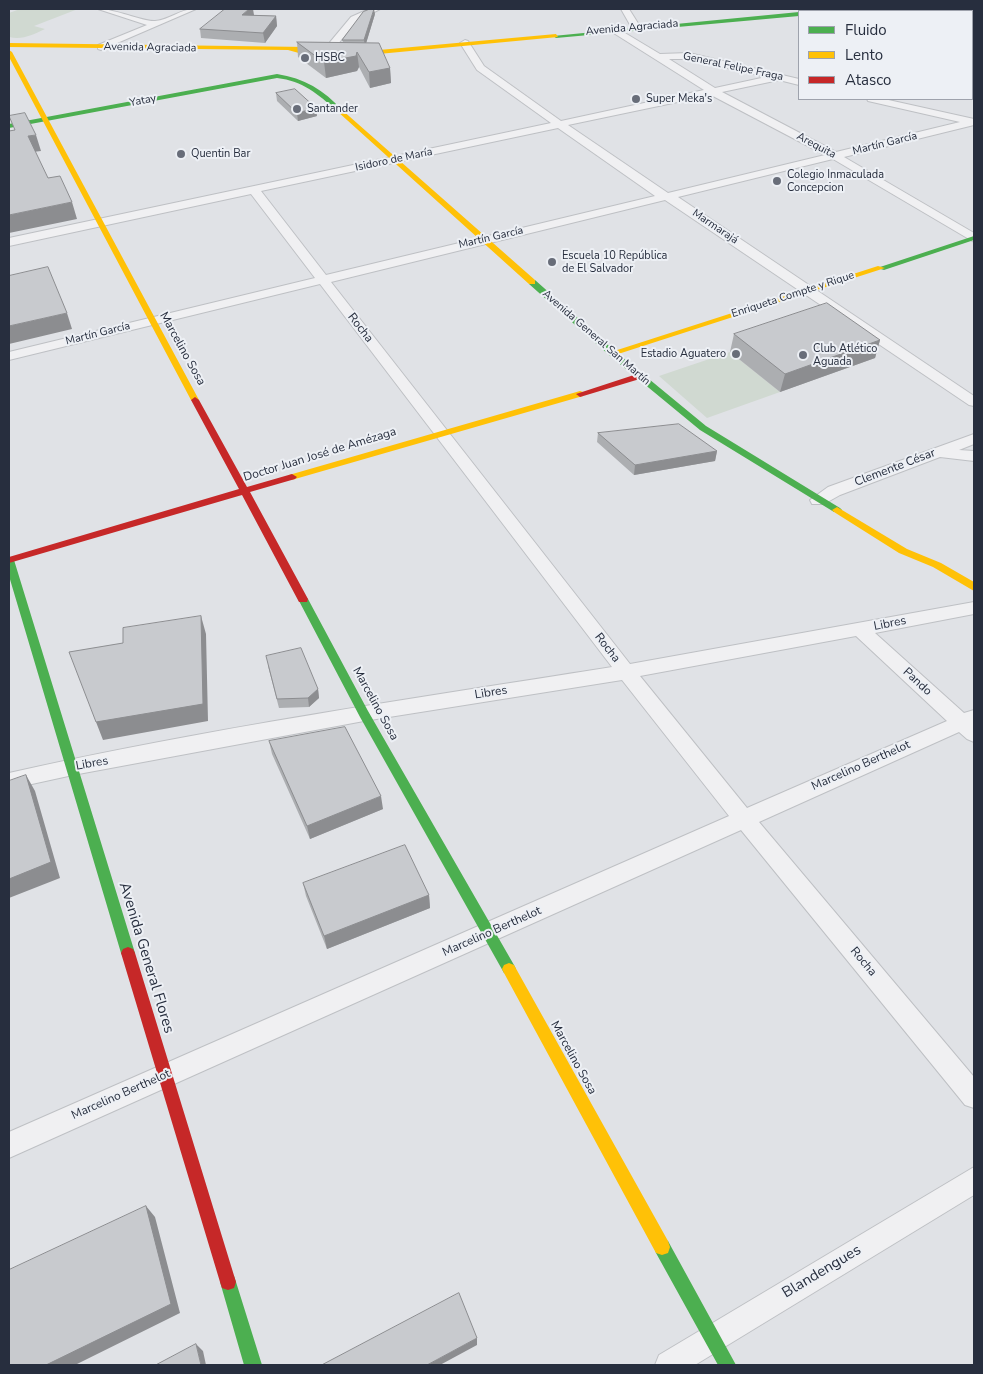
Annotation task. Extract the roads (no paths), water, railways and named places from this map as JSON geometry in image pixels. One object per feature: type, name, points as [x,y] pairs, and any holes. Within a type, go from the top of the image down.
[{"type":"main road","points":[[853,10],[868,9]]},
{"type":"main road","name":"Avenida Agraciada","points":[[291,59],[306,53],[352,54],[798,14]]},
{"type":"main road","name":"Avenida Agraciada","points":[[9,45],[101,47],[291,59],[329,49],[448,42],[465,43]]},
{"type":"main road","name":"Marcelino Sosa","points":[[9,52],[151,321],[246,492],[364,714],[489,934],[727,1365]]},
{"type":"main road","name":"Yatay","points":[[276,76],[291,59]]},
{"type":"main road","name":"Avenida General San Martín","points":[[291,59],[316,84],[317,88]]},
{"type":"main road","name":"Yatay","points":[[9,126],[276,76],[289,77]]},
{"type":"main road","name":"Avenida General San Martín","points":[[289,77],[317,88],[612,353],[703,428],[903,551],[937,564],[974,587]]},
{"type":"main road","name":"Enriqueta Compte y Rique","points":[[612,353],[974,238]]},
{"type":"main road","name":"Doctor Juan José de Amézaga","points":[[9,560],[640,376]]},
{"type":"main road","name":"Avenida General San Martín","points":[[903,551],[922,573]]},
{"type":"main road","name":"Avenida General Flores","points":[[9,560],[253,1365]]},
{"type":"main road","points":[[959,596],[974,606]]},
{"type":"street","points":[[102,9],[156,24]]},
{"type":"street","points":[[101,47],[192,9]]},
{"type":"street","points":[[329,49],[354,20],[374,9]]},
{"type":"street","points":[[625,9],[636,28]]},
{"type":"street","points":[[616,30],[656,56]]},
{"type":"street","name":"Marmarajá","points":[[465,43],[480,68],[656,192],[668,197],[809,290],[974,402]]},
{"type":"street","name":"General Felipe Fraga","points":[[656,56],[690,56],[798,82]]},
{"type":"street","name":"Arequita","points":[[656,56],[714,92],[835,156],[974,238]]},
{"type":"street","name":"Isidoro de María","points":[[9,242],[780,77]]},
{"type":"street","points":[[876,100],[974,122]]},
{"type":"street","name":"Martín García","points":[[9,356],[974,122]]},
{"type":"street","name":"Rocha","points":[[254,190],[626,672],[743,818],[974,1096]]},
{"type":"street","name":"Clemente César","points":[[818,500],[834,491],[974,439]]},
{"type":"street","points":[[938,452],[974,456]]},
{"type":"street","name":"Libres","points":[[9,782],[73,767],[364,714],[626,672],[861,630],[974,606]]},
{"type":"street","name":"Pando","points":[[861,630],[970,724]]},
{"type":"street","name":"Marcelino Berthelot","points":[[9,1145],[489,934],[743,818],[970,724]]},
{"type":"street","name":"Blandengues","points":[[669,1365],[974,1180]]},
{"type":"place","name":"HSBC","points":[[305,58]]},
{"type":"place","name":"Super Meka's","points":[[636,99]]},
{"type":"place","name":"Santander","points":[[297,109]]},
{"type":"place","name":"Quentin Bar","points":[[181,154]]},
{"type":"place","name":"Colegio Inmaculada Concepcion","points":[[777,181]]},
{"type":"place","name":"Escuela 10 República de El Salvador","points":[[552,262]]},
{"type":"place","name":"Estadio Aguatero","points":[[736,354]]},
{"type":"place","name":"Club Atlético Aguada","points":[[803,355]]}]
